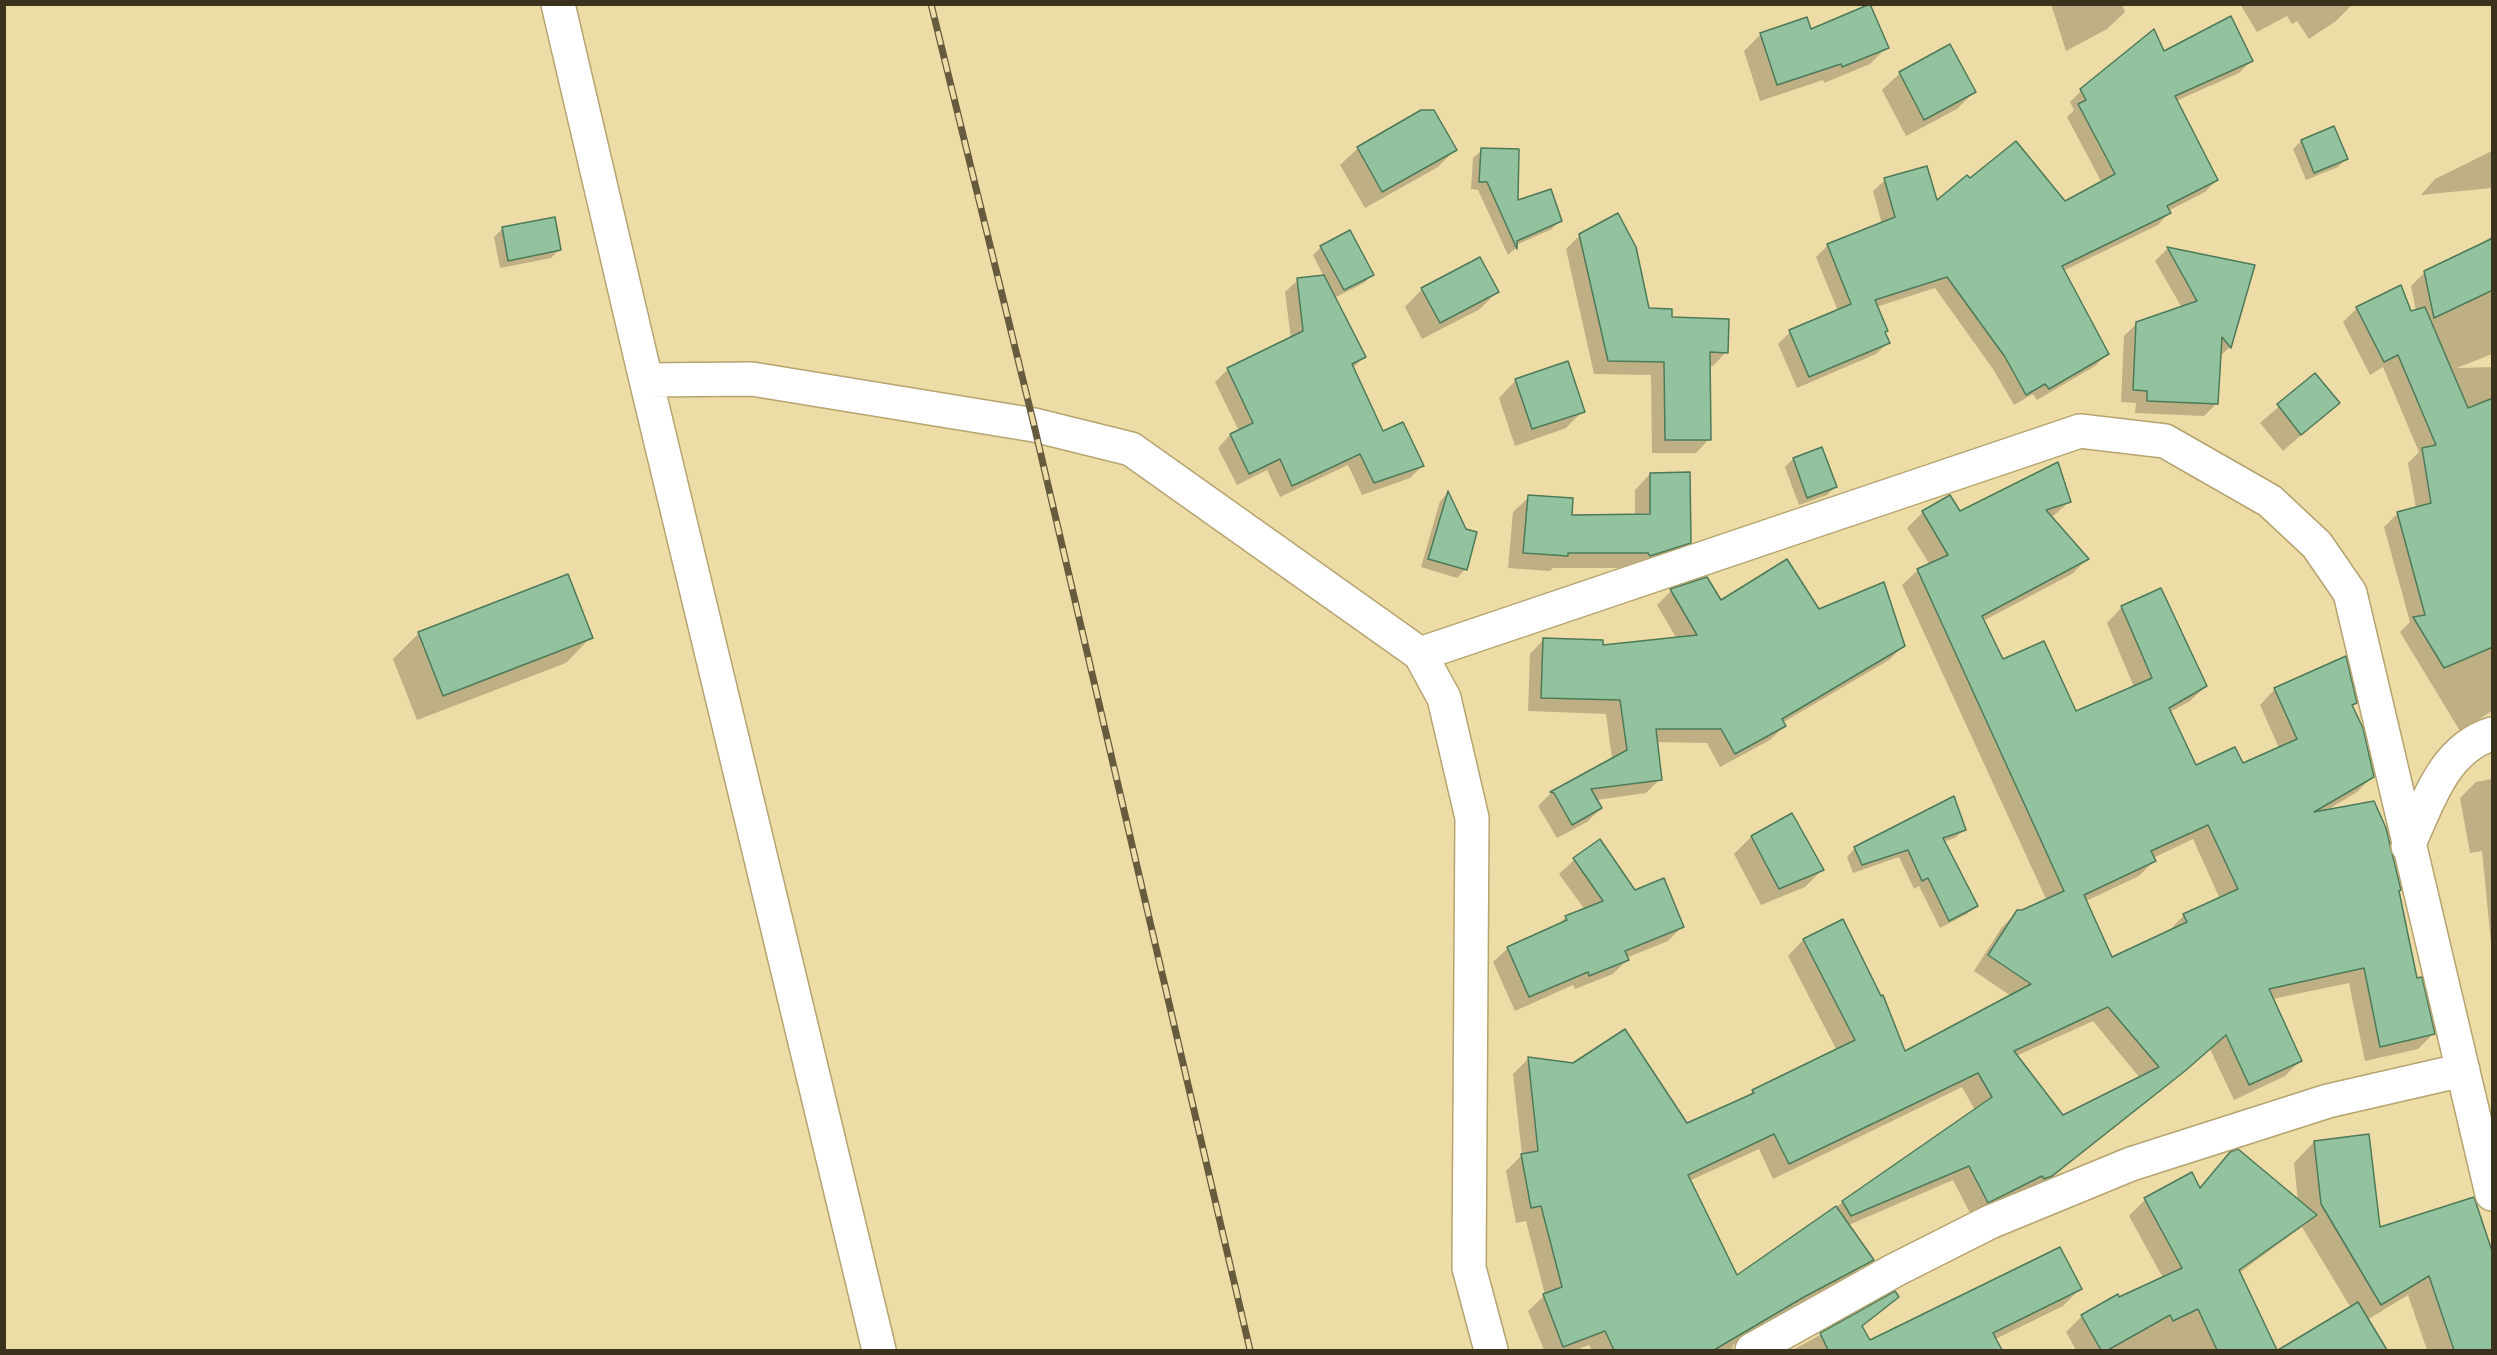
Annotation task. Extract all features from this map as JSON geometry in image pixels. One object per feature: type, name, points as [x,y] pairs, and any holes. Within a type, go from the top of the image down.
[{"type":"street","points":[[558,4],[879,1350]]},
{"type":"street","points":[[646,380],[752,379],[1034,425],[1131,449],[1420,654],[1444,698],[1472,818],[1469,1268],[1491,1350]]},
{"type":"street","points":[[1420,654],[2080,431],[2165,441],[2270,501],[2317,545],[2350,593],[2408,846],[2493,1194]]},
{"type":"street","points":[[2408,846],[2440,777],[2457,754],[2469,743],[2493,734]]},
{"type":"street","points":[[1752,1350],[1894,1270],[1990,1222],[2131,1164],[2328,1101],[2463,1070]]},
{"type":"building","points":[[1870,4],[1889,48],[1842,67],[1841,64],[1777,85],[1760,33],[1807,17],[1811,29]]},
{"type":"building","points":[[2231,16],[2253,61],[2175,96],[2218,180],[2167,206],[2171,213],[2062,266],[2109,354],[2049,389],[2045,384],[2026,395],[2005,357],[1947,277],[1875,300],[1888,331],[1885,332],[1890,343],[1809,377],[1789,330],[1851,304],[1827,244],[1895,217],[1884,178],[1927,166],[1937,200],[1967,175],[1970,178],[2016,141],[2065,201],[2115,174],[2078,104],[2086,100],[2080,89],[2154,29],[2164,51]]},
{"type":"building","points":[[1950,44],[1976,92],[1924,120],[1899,72]]},
{"type":"building","points":[[1421,110],[1434,110],[1457,150],[1382,192],[1357,147]]},
{"type":"building","points":[[2334,126],[2348,159],[2314,173],[2301,140]]},
{"type":"building","points":[[1481,148],[1519,149],[1518,200],[1551,189],[1562,221],[1517,241],[1517,249],[1487,182],[1479,182]]},
{"type":"building","points":[[1618,213],[1636,247],[1649,308],[1672,309],[1672,317],[1729,319],[1728,353],[1710,352],[1711,440],[1665,440],[1664,362],[1608,361],[1579,234]]},
{"type":"building","points":[[555,217],[561,250],[508,261],[502,227]]},
{"type":"building","points":[[1350,230],[1374,275],[1344,290],[1320,246]]},
{"type":"building","points":[[2493,238],[2493,290],[2434,318],[2424,271]]},
{"type":"building","points":[[2167,247],[2255,265],[2231,348],[2222,337],[2218,404],[2147,401],[2147,391],[2133,390],[2136,322],[2197,301]]},
{"type":"building","points":[[1480,257],[1499,292],[1440,323],[1421,288]]},
{"type":"building","points":[[1324,275],[1366,357],[1352,364],[1383,431],[1403,422],[1424,466],[1374,483],[1360,454],[1292,486],[1280,459],[1249,474],[1230,434],[1253,423],[1227,368],[1303,331],[1297,278]]},
{"type":"building","points":[[2401,285],[2411,311],[2425,307],[2468,408],[2493,398],[2493,647],[2444,668],[2413,617],[2425,615],[2397,512],[2431,503],[2422,448],[2436,445],[2398,355],[2384,362],[2356,307]]},
{"type":"building","points":[[1568,361],[1585,412],[1532,429],[1515,379]]},
{"type":"building","points":[[2315,373],[2340,403],[2301,435],[2277,404]]},
{"type":"building","points":[[1822,447],[1837,487],[1807,498],[1793,458]]},
{"type":"building","points":[[2058,462],[2071,502],[2046,510],[2089,559],[1982,616],[2003,659],[2044,641],[2076,711],[2152,678],[2121,606],[2161,588],[2207,686],[2169,708],[2196,765],[2235,747],[2243,763],[2297,739],[2274,688],[2346,656],[2357,703],[2352,705],[2363,728],[2374,777],[2314,812],[2374,801],[2386,828],[2401,890],[2399,891],[2417,978],[2422,977],[2435,1034],[2380,1047],[2364,968],[2269,989],[2302,1061],[2249,1085],[2226,1035],[2185,1071],[2052,1176],[2044,1179],[2042,1176],[1988,1203],[1969,1166],[1851,1216],[1842,1201],[1992,1097],[1978,1073],[1789,1164],[1774,1134],[1688,1175],[1737,1275],[1836,1206],[1874,1260],[1804,1297],[1714,1350],[1614,1350],[1605,1331],[1563,1347],[1543,1294],[1562,1287],[1541,1206],[1531,1208],[1521,1154],[1538,1151],[1528,1057],[1573,1063],[1625,1029],[1687,1123],[1754,1093],[1752,1090],[1855,1040],[1803,939],[1843,919],[1881,996],[1883,995],[1905,1051],[2031,984],[1988,955],[2017,910],[2022,910],[2064,891],[1917,569],[1948,555],[1922,511],[1950,495],[1960,511]],"holes":[[[2208,825],[2238,889],[2183,914],[2187,922],[2112,957],[2084,895],[2156,861],[2151,851]],[[2108,1007],[2159,1067],[2063,1115],[2014,1051]]]},
{"type":"building","points":[[1690,472],[1691,543],[1650,556],[1648,553],[1568,553],[1568,556],[1523,553],[1528,495],[1573,498],[1572,515],[1650,514],[1650,473]]},
{"type":"building","points":[[1448,491],[1466,529],[1477,532],[1467,570],[1428,559]]},
{"type":"building","points":[[1787,559],[1819,609],[1884,582],[1905,646],[1782,719],[1786,726],[1735,754],[1721,729],[1656,729],[1662,780],[1591,789],[1602,808],[1572,825],[1554,793],[1550,792],[1627,750],[1620,700],[1541,698],[1543,638],[1603,640],[1603,645],[1697,635],[1670,589],[1707,577],[1721,600]]},
{"type":"building","points":[[568,574],[593,638],[443,696],[418,632]]},
{"type":"building","points":[[1954,796],[1966,830],[1943,838],[1978,906],[1949,921],[1928,878],[1922,881],[1908,850],[1862,865],[1854,847]]},
{"type":"building","points":[[1792,813],[1824,870],[1779,889],[1751,836]]},
{"type":"building","points":[[1600,839],[1635,890],[1664,878],[1684,927],[1625,951],[1629,960],[1589,976],[1588,972],[1529,997],[1507,947],[1567,920],[1565,916],[1603,901],[1573,858]]},
{"type":"building","points":[[2369,1134],[2380,1227],[2474,1197],[2493,1254],[2493,1350],[2454,1350],[2429,1276],[2381,1305],[2321,1204],[2314,1141]]},
{"type":"building","points":[[2238,1149],[2317,1215],[2239,1270],[2277,1350],[2217,1350],[2198,1309],[2173,1321],[2170,1315],[2108,1350],[2101,1350],[2081,1315],[2118,1294],[2119,1297],[2182,1268],[2144,1198],[2192,1172],[2200,1188],[2230,1152]]},
{"type":"building","points":[[2060,1247],[2082,1289],[1993,1333],[2002,1350],[1828,1350],[1820,1333],[1895,1291],[1899,1297],[1862,1326],[1870,1340]]},
{"type":"building","points":[[2358,1302],[2387,1350],[2278,1350]]},
{"type":"railway","points":[[931,4],[1034,425],[1250,1350]]}]
